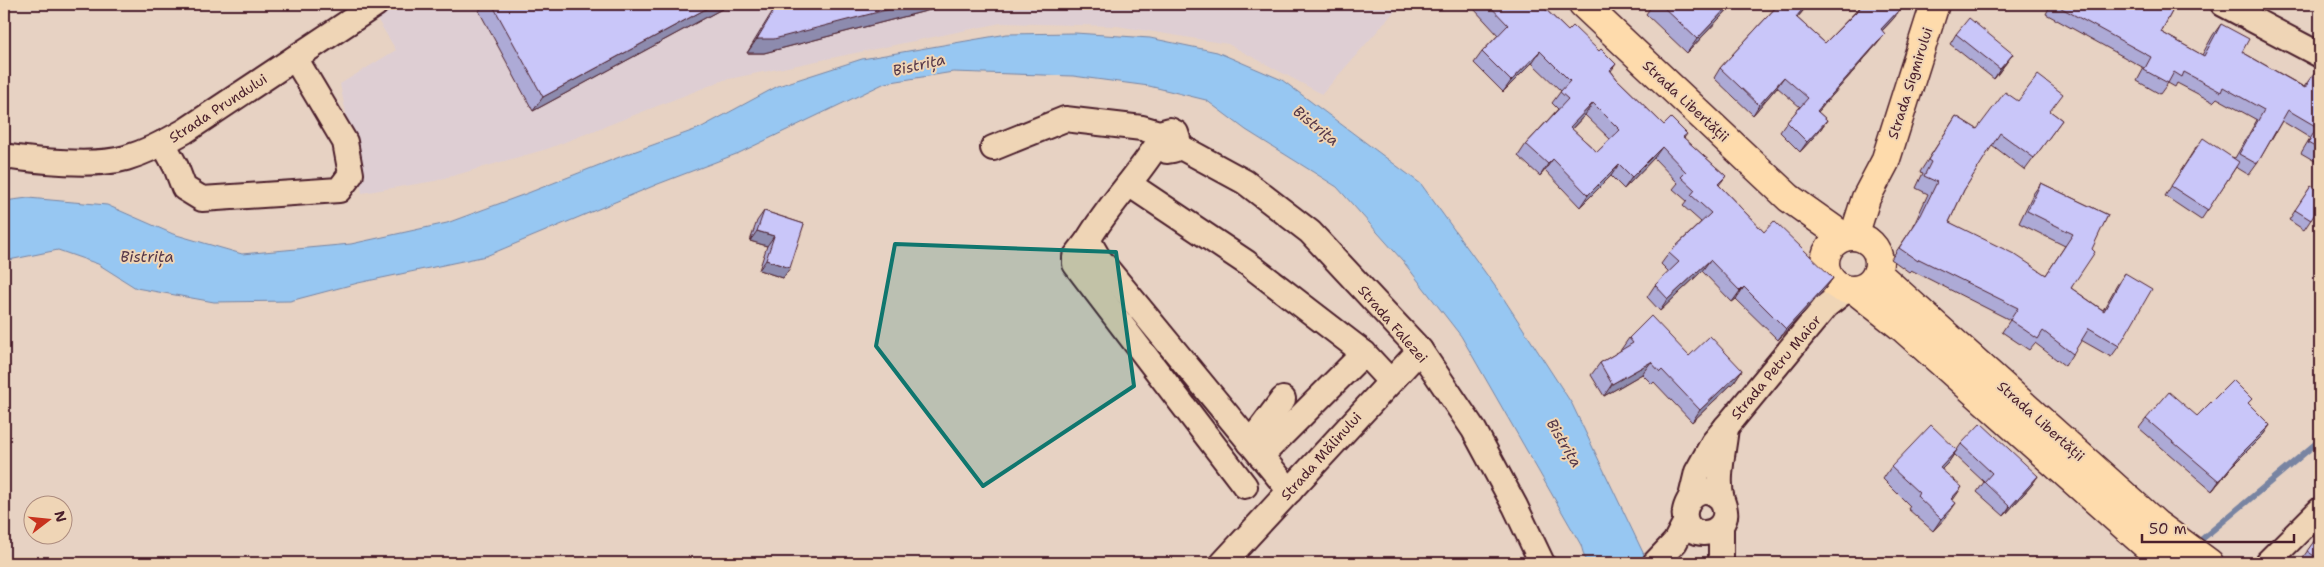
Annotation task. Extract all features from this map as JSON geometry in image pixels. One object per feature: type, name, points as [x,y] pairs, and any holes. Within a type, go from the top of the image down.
[{"type":"main road","name":"Strada Libertății","points":[[1584,4],[1789,198],[1862,248],[2164,552]]},
{"type":"main road","name":"Strada Sigmirului","points":[[1862,248],[1885,162],[1935,4]]},
{"type":"main road","name":"Strada Libertății","points":[[1789,198],[1837,285],[1904,328],[2164,552],[2208,563]]},
{"type":"main road","points":[[1831,245],[1862,248],[1868,284],[1837,285],[1831,245]]},
{"type":"street","points":[[2223,4],[2320,55]]},
{"type":"street","name":"Strada Prundului","points":[[4,156],[92,162],[124,158],[163,143],[185,131],[295,58],[357,8]]},
{"type":"street","points":[[163,143],[176,167],[184,188],[202,199],[339,190],[351,174],[345,142],[295,58]]},
{"type":"street","name":"Strada Falezei","points":[[993,148],[1065,119],[1142,128],[1164,143],[1245,182],[1310,232],[1420,350],[1474,430],[1515,506],[1542,563]]},
{"type":"street","points":[[1164,143],[1099,222],[1075,257],[1075,264],[1245,486]]},
{"type":"street","points":[[1136,176],[1364,353],[1390,381]]},
{"type":"street","points":[[1088,240],[1099,259],[1290,491]]},
{"type":"street","name":"Strada Petru Maior","points":[[1691,496],[1696,472],[1712,443],[1837,285]]},
{"type":"street","name":"Strada Mălinului","points":[[1223,563],[1420,350]]},
{"type":"street","points":[[1256,449],[1364,353]]},
{"type":"street","points":[[1256,449],[1283,399]]},
{"type":"street","name":"Strada Petru Maior","points":[[1722,500],[1720,478],[1726,427]]},
{"type":"street","points":[[1667,551],[1701,528],[1726,513],[1722,500],[1711,492],[1697,493],[1691,496],[1684,508],[1701,528],[1720,562]]},
{"type":"street","points":[[2267,563],[2320,510]]},
{"type":"highlighted area","points":[[895,244],[1116,252],[1134,386],[983,486],[876,346]]},
{"type":"shaded area","points":[[368,4],[1401,4],[1322,94],[1228,44],[1117,26],[1001,23],[724,80],[547,149],[435,181],[362,193],[340,84],[396,50]]},
{"type":"water","name":"Bistrița","points":[[1075,33],[1150,38],[1217,52],[1282,80],[1421,184],[1500,293],[1572,404],[1648,563],[1586,563],[1581,545],[1461,336],[1402,260],[1337,187],[1246,130],[1206,100],[1149,86],[1073,76],[953,72],[885,83],[739,153],[658,184],[486,256],[358,283],[290,301],[214,302],[136,288],[98,264],[58,250],[4,261],[4,201],[28,198],[107,205],[173,234],[242,254],[351,244],[447,223],[700,128],[778,86],[862,59],[1007,34]]},
{"type":"building","points":[[492,4],[715,4],[543,97]]},
{"type":"building","points":[[778,4],[909,4],[774,39],[757,39]]},
{"type":"building","points":[[1488,4],[1540,4],[1568,31],[1573,26],[1599,51],[1601,49],[1616,64],[1610,70],[1617,79],[1664,125],[1671,118],[1687,134],[1683,137],[1726,176],[1718,184],[1764,232],[1774,221],[1833,278],[1786,329],[1744,287],[1740,291],[1710,260],[1668,299],[1655,285],[1679,262],[1669,253],[1711,213],[1691,195],[1695,190],[1681,177],[1686,172],[1662,147],[1632,177],[1619,164],[1588,195],[1553,159],[1548,164],[1526,144],[1568,99],[1560,92],[1570,81],[1540,51],[1511,81],[1482,52],[1508,25]],"holes":[[[1593,103],[1620,130],[1597,152],[1570,127]]]},
{"type":"building","points":[[1660,4],[1730,4],[1697,39]]},
{"type":"building","points":[[1779,4],[1807,4],[1796,17],[1825,43],[1864,4],[1903,4],[1881,29],[1885,34],[1817,111],[1827,120],[1807,142],[1787,122],[1808,98],[1784,77],[1759,105],[1720,68]]},
{"type":"building","points":[[2054,4],[2176,4],[2161,32],[2204,56],[2221,24],[2249,39],[2242,52],[2305,88],[2314,73],[2320,76],[2320,150],[2308,143],[2317,127],[2288,110],[2257,164],[2239,154],[2264,110],[2223,87],[2221,92],[2184,72],[2182,77],[2174,72],[2168,83],[2144,70],[2151,57]]},
{"type":"building","points":[[1969,18],[2013,54],[2000,69],[1956,34]]},
{"type":"building","points":[[2038,75],[2063,94],[2050,111],[2062,120],[2034,158],[2000,133],[1964,190],[1949,222],[2014,254],[2046,275],[2073,234],[2027,211],[2041,183],[2108,215],[2092,249],[2095,252],[2071,288],[2104,311],[2125,273],[2152,289],[2119,346],[2089,328],[2073,354],[2043,331],[2038,339],[2010,320],[2018,308],[1919,259],[1918,261],[1899,248],[1921,215],[1937,182],[1924,176],[1931,162],[1928,160],[1956,116],[1977,129],[2005,92],[2018,101]]},
{"type":"building","points":[[2203,138],[2239,162],[2208,210],[2171,186]]},
{"type":"building","points":[[2311,186],[2320,192],[2320,206],[2311,220],[2295,210]]},
{"type":"building","points":[[764,211],[804,224],[790,268],[766,260],[774,236],[757,231]]},
{"type":"building","points":[[1651,316],[1689,356],[1710,336],[1742,370],[1700,410],[1662,370],[1660,372],[1651,362],[1612,384],[1600,363],[1633,343],[1629,338]]},
{"type":"building","points":[[2233,380],[2252,399],[2248,403],[2270,425],[2242,453],[2219,481],[2146,419],[2169,392],[2197,416]]},
{"type":"building","points":[[1981,423],[2038,476],[2010,507],[1984,482],[1992,473],[1961,444]]},
{"type":"building","points":[[1931,425],[1957,450],[1940,468],[1962,487],[1951,499],[1956,503],[1941,519],[1917,496],[1919,493],[1891,467]]},
{"type":"building","points":[[2320,533],[2320,560],[2307,551]]},
{"type":"waterway","points":[[2195,545],[2320,440]]}]
